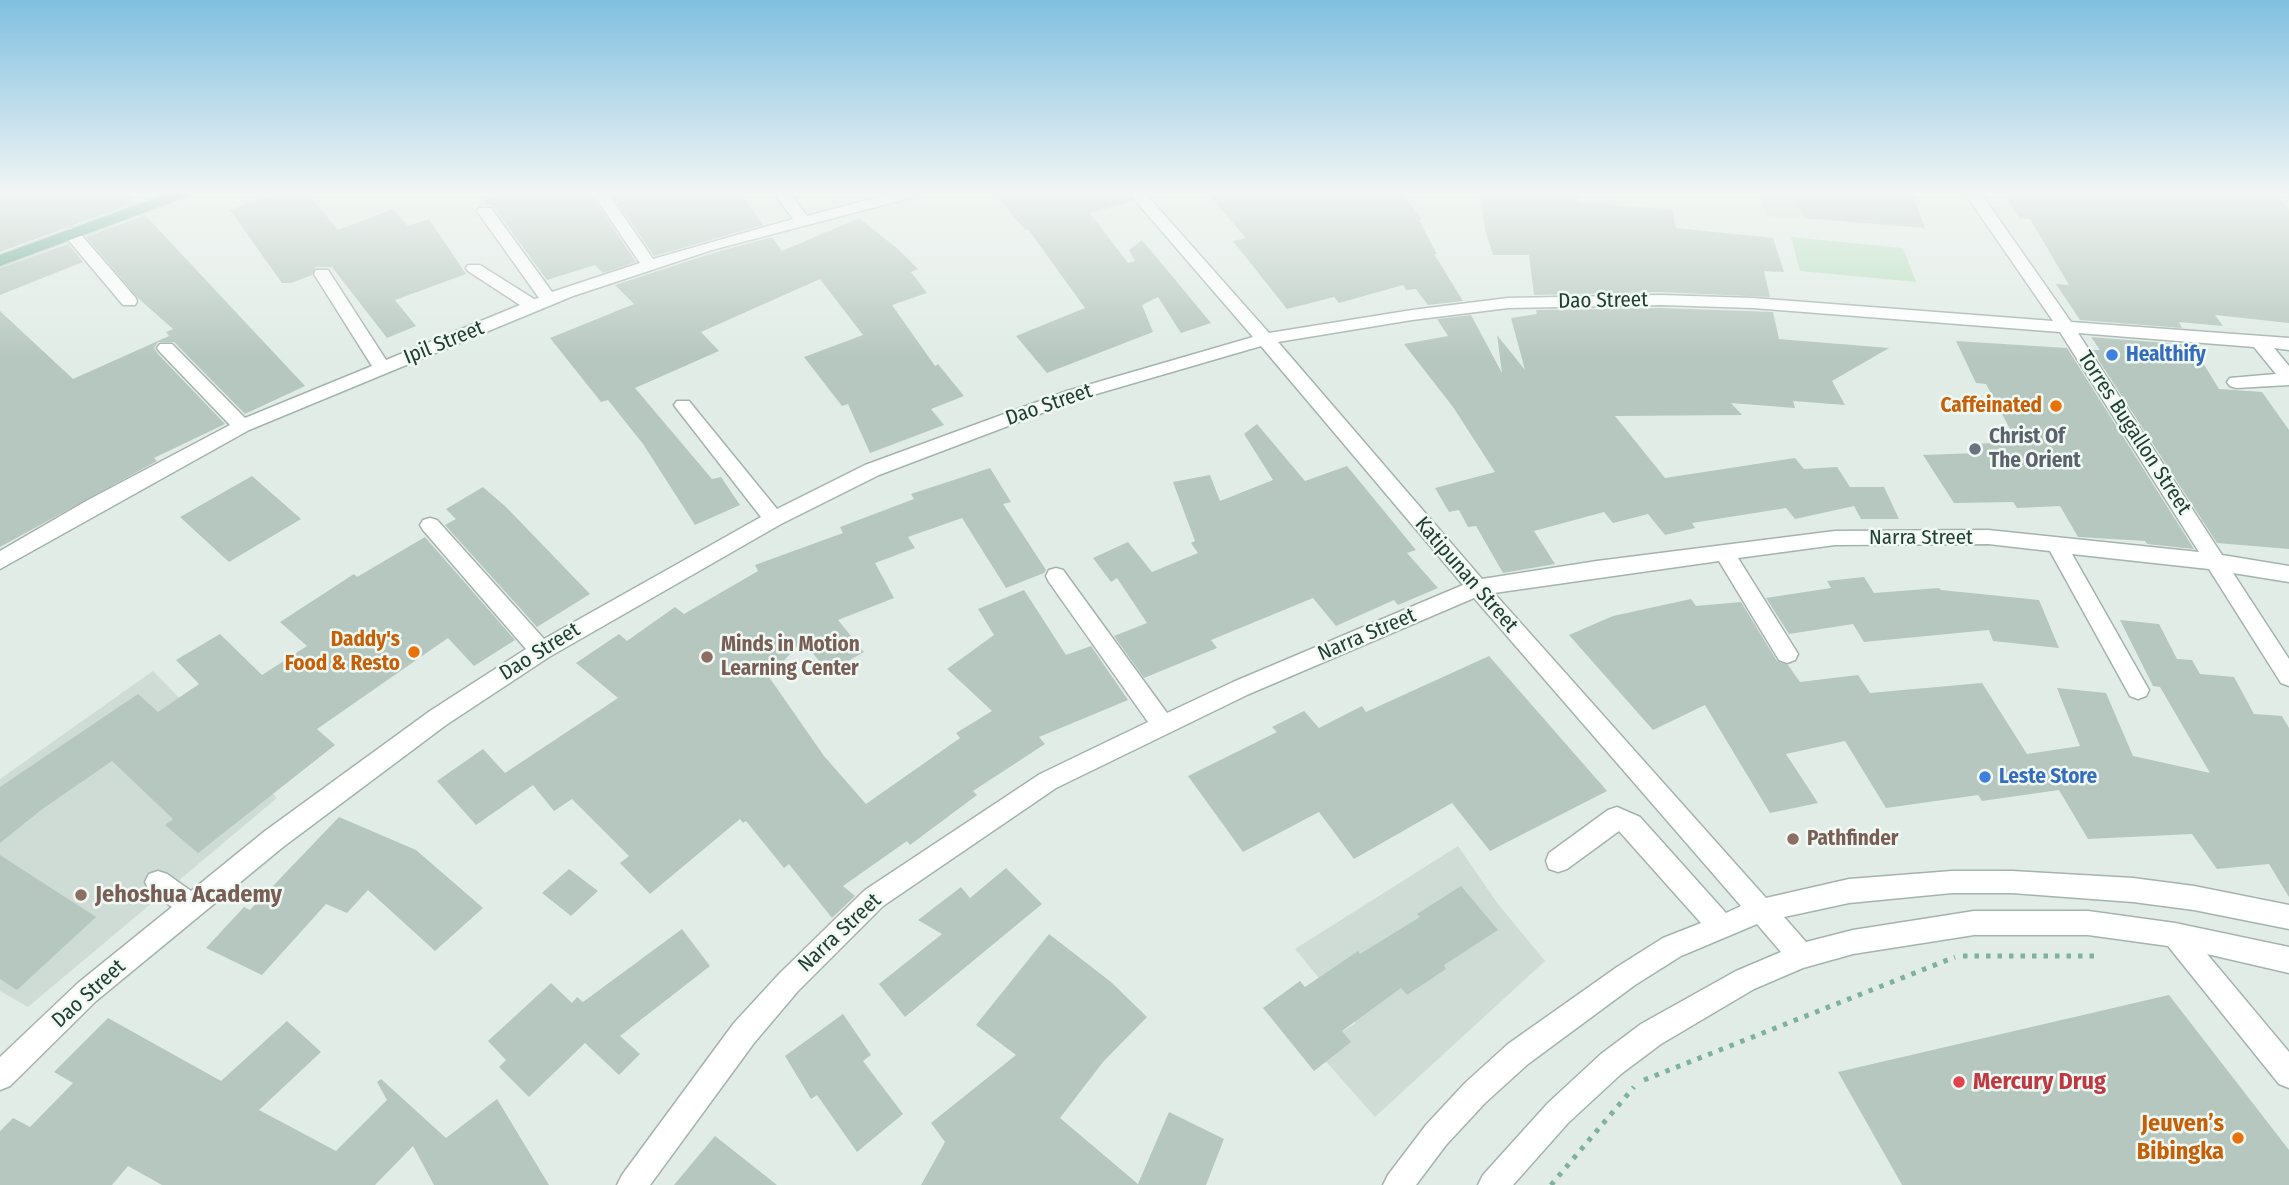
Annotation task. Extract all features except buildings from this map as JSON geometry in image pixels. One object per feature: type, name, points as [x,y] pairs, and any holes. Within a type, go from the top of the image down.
[{"type":"main road","points":[[0,261],[35,247]]},
{"type":"street","points":[[83,247],[129,301]]},
{"type":"street","points":[[507,247],[541,303]]},
{"type":"street","points":[[637,247],[650,266]]},
{"type":"street","name":"Ipil Street","points":[[0,561],[95,505],[242,426],[541,303],[705,247]]},
{"type":"street","name":"Katipunan Street","points":[[1185,247],[1477,588],[1801,956]]},
{"type":"street","name":"Torres Bugallon Street","points":[[2010,247],[2065,326],[2289,677]]},
{"type":"street","points":[[474,268],[541,303]]},
{"type":"street","points":[[321,274],[383,369]]},
{"type":"street","name":"Dao Street","points":[[0,1076],[87,992],[274,839],[438,718],[541,650],[775,519],[872,470],[1060,400],[1265,339],[1412,315],[1508,303],[1608,300],[1753,303],[2289,344]]},
{"type":"street","points":[[2236,382],[2285,380],[2288,377],[2259,341]]},
{"type":"street","points":[[166,348],[242,426]]},
{"type":"street","points":[[683,405],[775,519]]},
{"type":"street","points":[[430,525],[541,650]]},
{"type":"street","name":"Narra Street","points":[[632,1185],[744,1033],[789,982],[874,898],[1048,781],[1241,688],[1477,588],[1597,569],[1835,538],[1988,537],[2216,562],[2289,574]]},
{"type":"street","points":[[2057,545],[2137,690]]},
{"type":"street","points":[[1724,552],[1787,654]]},
{"type":"street","points":[[1056,576],[1163,726]]},
{"type":"street","points":[[1559,861],[1617,818],[1631,825],[1720,925]]},
{"type":"street","points":[[158,882],[192,906]]},
{"type":"street","points":[[1398,1185],[1436,1135],[1475,1093],[1518,1054],[1616,983],[1672,947],[1759,911],[1849,891],[1952,882],[2012,882],[2133,890],[2194,898],[2289,917]]},
{"type":"street","points":[[1493,1185],[1559,1113],[1611,1064],[1641,1042],[1745,980],[1801,956],[1865,939],[1974,923],[2088,923],[2175,935],[2289,960]]},
{"type":"street","points":[[2175,935],[2289,1074]]},
{"type":"path","points":[[1550,1185],[1639,1082],[1958,956],[2108,956]]},
{"type":"shaded area","name":"Jehoshua Academy","points":[[153,671],[277,798],[28,1007],[0,991],[0,779]]},
{"type":"shaded area","points":[[1458,846],[1498,904],[1545,961],[1375,1117],[1315,1049],[1356,1023],[1295,949]]},
{"type":"green space","points":[[1794,247],[1896,247],[1903,248],[1916,282],[1800,271]]},
{"type":"place","name":"Healthify","points":[[2112,355]]},
{"type":"place","name":"Caffeinated","points":[[2056,406]]},
{"type":"place","name":"Christ Of The Orient","points":[[1975,449]]},
{"type":"place","name":"Daddy's Food & Resto","points":[[414,652]]},
{"type":"place","name":"Minds in Motion Learning Center","points":[[707,657]]},
{"type":"place","name":"Leste Store","points":[[1985,777]]},
{"type":"place","name":"Pathfinder","points":[[1793,839]]},
{"type":"place","name":"Jehoshua Academy","points":[[81,895]]},
{"type":"place","name":"Mercury Drug","points":[[1959,1082]]},
{"type":"place","name":"Jeuven’s Bibingka","points":[[2238,1138]]}]
